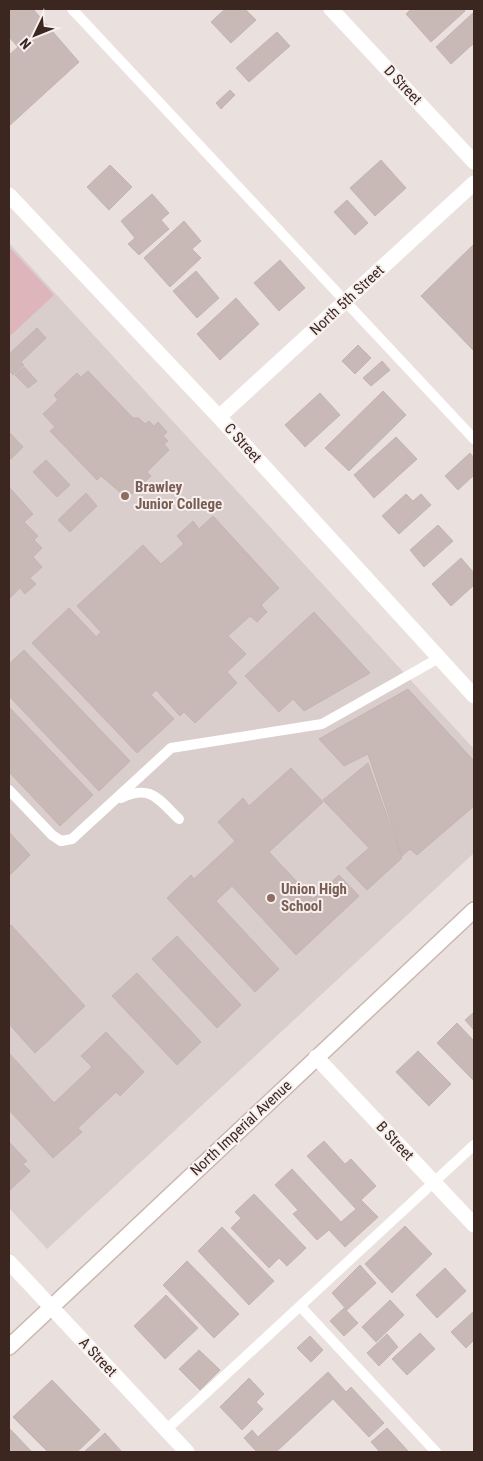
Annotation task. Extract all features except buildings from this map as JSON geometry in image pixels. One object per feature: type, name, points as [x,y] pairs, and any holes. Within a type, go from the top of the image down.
[{"type":"street","name":"D Street","points":[[332,9],[474,162]]},
{"type":"street","name":"North 5th Street","points":[[219,417],[474,183]]},
{"type":"street","name":"C Street","points":[[9,194],[219,417],[474,696]]},
{"type":"street","name":"North Imperial Avenue","points":[[9,1346],[474,910]]},
{"type":"street","name":"B Street","points":[[316,1057],[474,1224]]},
{"type":"street","name":"A Street","points":[[9,1262],[186,1452]]},
{"type":"lane","points":[[72,9],[474,439]]},
{"type":"lane","points":[[9,790],[52,835],[61,841],[72,839],[171,748],[322,724],[440,658]]},
{"type":"lane","points":[[110,803],[135,792],[155,795],[178,819]]},
{"type":"lane","points":[[166,1430],[474,1145]]},
{"type":"lane","points":[[300,1306],[436,1452]]},
{"type":"shaded area","name":"Brawley Junior College","points":[[9,243],[474,749],[474,853],[47,1249],[9,1208]]},
{"type":"shaded area","points":[[9,247],[54,295],[9,337]]},
{"type":"place","name":"Brawley Junior College","points":[[125,496]]},
{"type":"place","name":"Union High School","points":[[271,898]]}]
